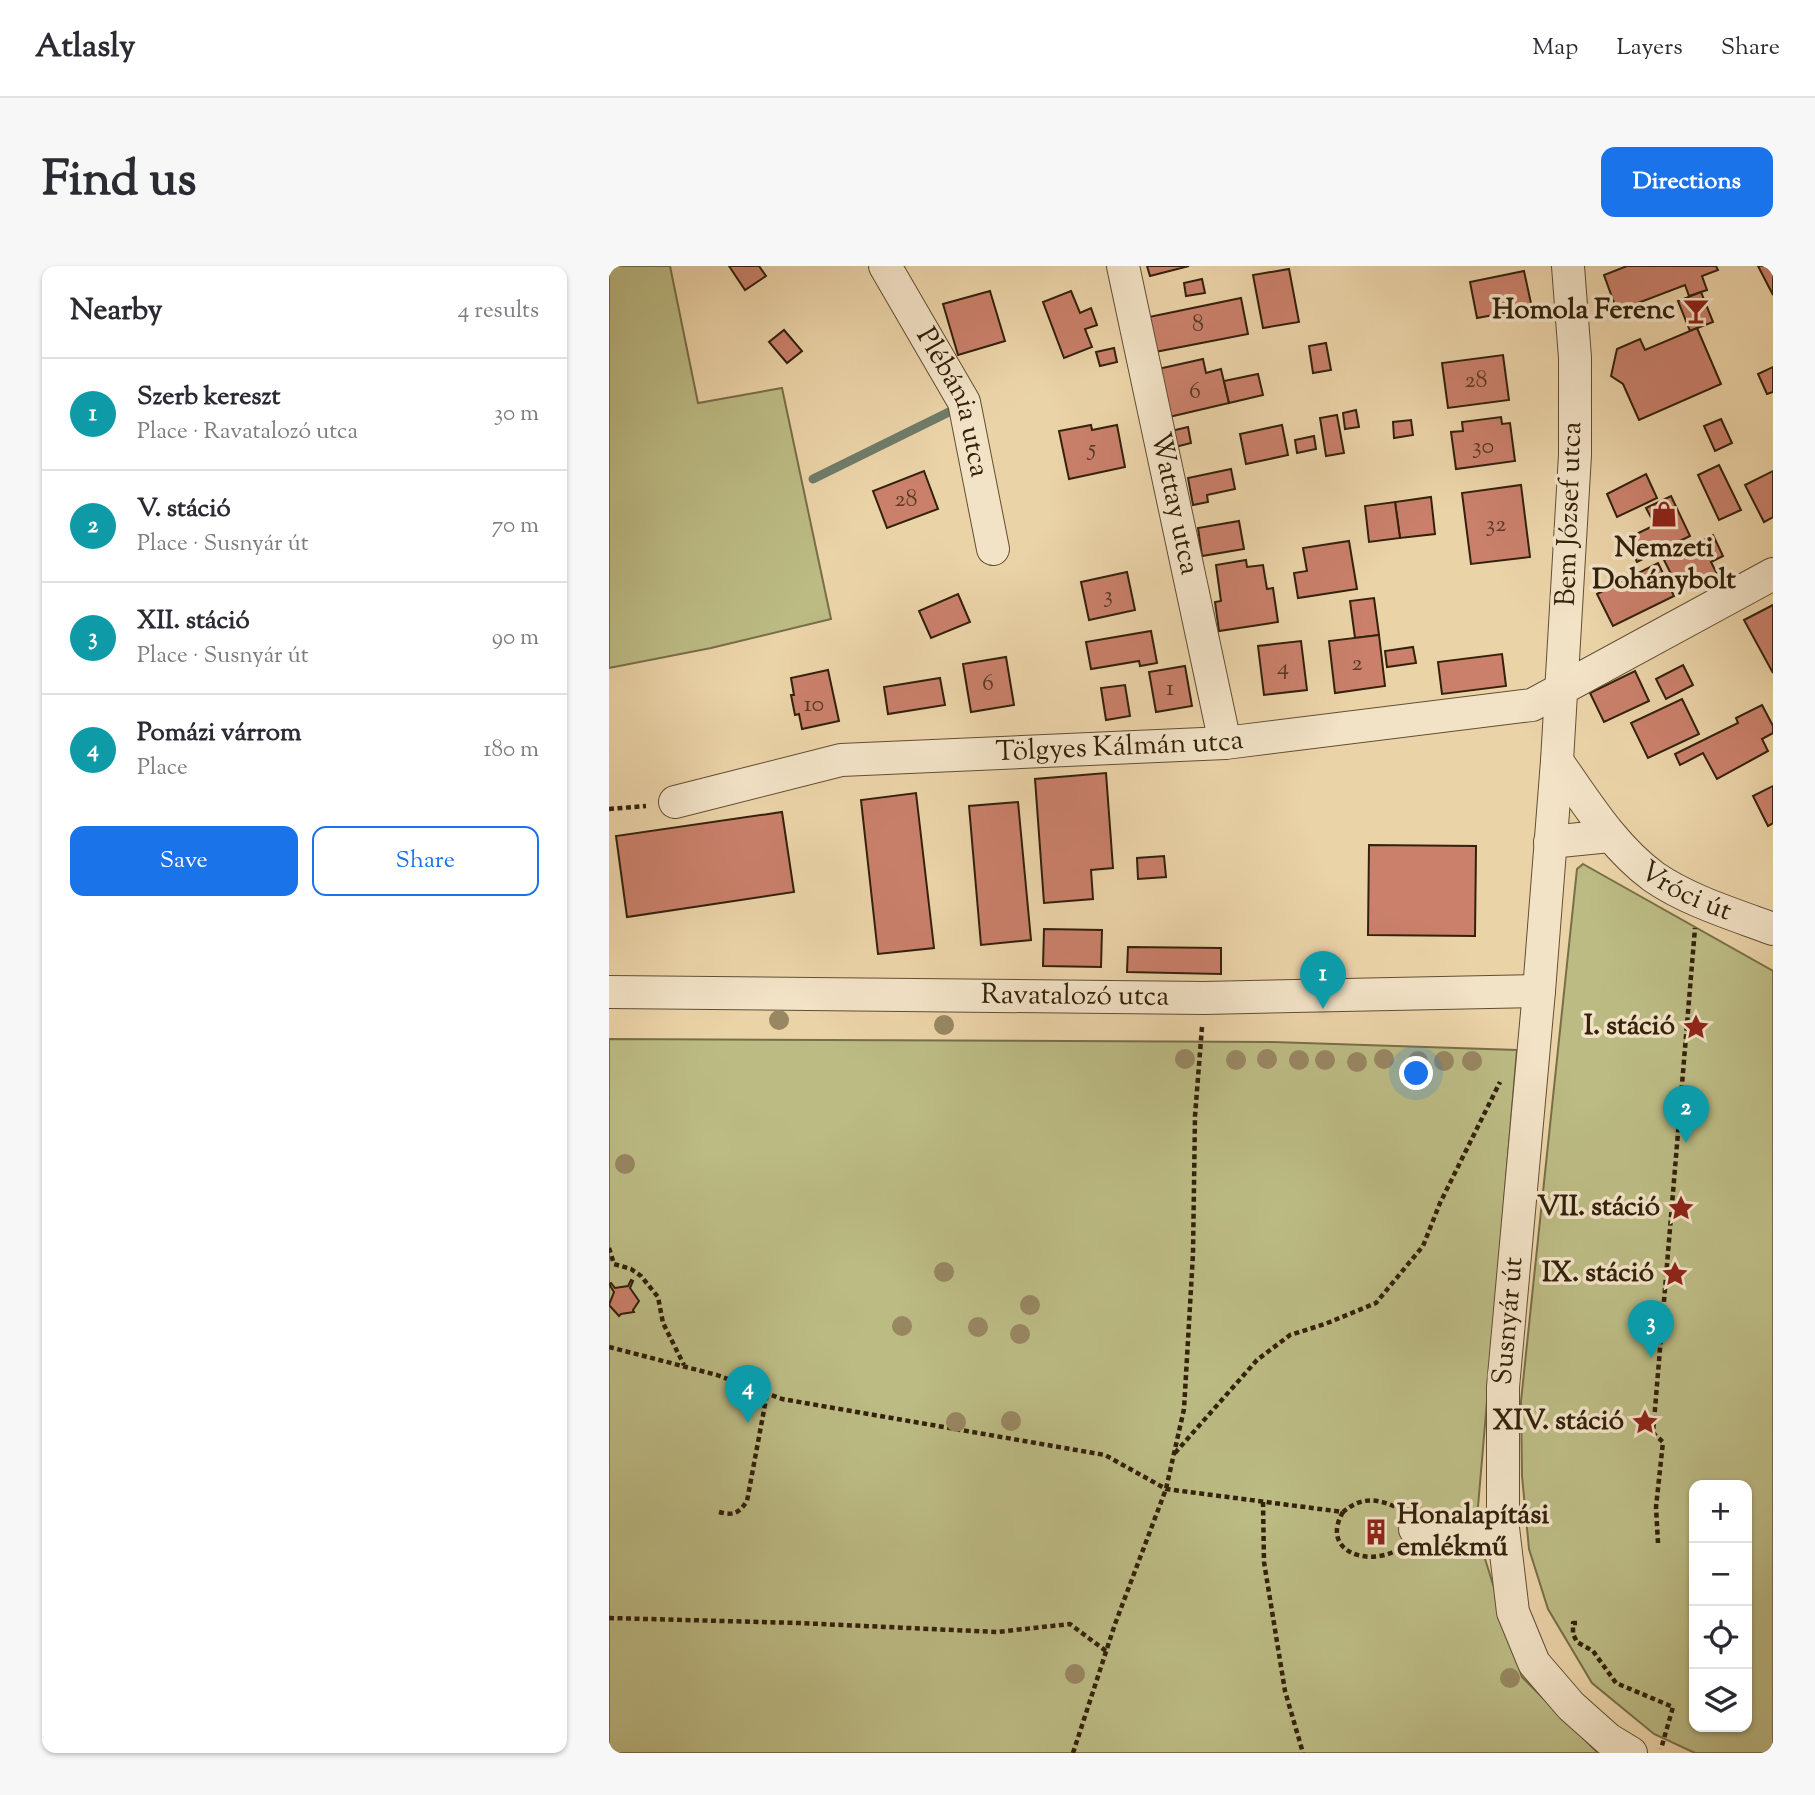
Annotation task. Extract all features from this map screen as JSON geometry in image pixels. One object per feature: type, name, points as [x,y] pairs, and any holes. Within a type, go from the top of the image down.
[{"type":"street","name":"Plébánia utca","points":[[885,266],[964,402],[993,550]]},
{"type":"street","name":"Wattay utca","points":[[1123,266],[1225,743]]},
{"type":"street","name":"Bem József utca","points":[[1550,842],[1562,687],[1574,456],[1575,358],[1568,266]]},
{"type":"street","name":"Tölgyes Kálmán utca","points":[[675,803],[841,760],[1225,743],[1531,705],[1773,574]]},
{"type":"street","name":"Vróci út","points":[[1556,761],[1610,836],[1638,864],[1675,889],[1773,929]]},
{"type":"street","points":[[1550,842],[1610,836]]},
{"type":"street","name":"Susnyár út","points":[[1550,842],[1503,1387],[1503,1528],[1513,1612],[1534,1663],[1571,1706],[1608,1739],[1631,1753]]},
{"type":"street","name":"Ravatalozó utca","points":[[609,992],[1204,998],[1539,991]]},
{"type":"street","points":[[1415,1529],[1503,1528]]},
{"type":"path","points":[[609,809],[675,803]]},
{"type":"path","points":[[1658,1543],[1656,1507],[1663,1442],[1653,1433],[1695,927]]},
{"type":"path","points":[[1073,1753],[1106,1651],[1166,1489],[1174,1454],[1184,1396],[1193,1254],[1195,1116],[1204,998]]},
{"type":"path","points":[[1174,1454],[1257,1360],[1290,1335],[1376,1303],[1423,1246],[1440,1203],[1502,1077]]},
{"type":"path","points":[[609,1248],[614,1264],[631,1269],[641,1276],[658,1297],[663,1322],[684,1366]]},
{"type":"path","points":[[609,1347],[745,1384],[782,1399],[1105,1455],[1166,1489],[1343,1511]]},
{"type":"path","points":[[719,1512],[731,1515],[739,1513],[747,1501],[767,1394]]},
{"type":"path","points":[[1366,1499],[1381,1501],[1396,1507],[1410,1519],[1415,1529],[1407,1541],[1389,1555],[1360,1557],[1348,1552],[1341,1543],[1337,1530],[1343,1511],[1355,1502],[1366,1499]]},
{"type":"path","points":[[1263,1502],[1264,1562],[1285,1692],[1303,1753]]},
{"type":"path","points":[[609,1618],[997,1632],[1070,1624],[1106,1651]]},
{"type":"path","points":[[1577,1623],[1573,1623],[1573,1634],[1577,1642],[1593,1651],[1616,1683],[1673,1707],[1660,1753]]},
{"type":"shaded area","points":[[609,266],[670,266],[698,403],[782,388],[831,619],[711,648],[609,668]]},
{"type":"shaded area","points":[[1583,864],[1773,971],[1773,1753],[1695,1753],[1654,1734],[1592,1683],[1548,1609],[1529,1549],[1522,1476],[1521,1401],[1577,869]]},
{"type":"shaded area","points":[[609,1039],[1273,1042],[1517,1050],[1476,1530],[1522,1677],[1598,1753],[609,1753]]},
{"type":"building","points":[[729,266],[759,266],[766,276],[745,290]]},
{"type":"building","points":[[1147,266],[1189,266],[1150,276]]},
{"type":"building","points":[[1627,266],[1716,266],[1718,270],[1702,276],[1707,290],[1689,296],[1685,285],[1617,311],[1604,275]]},
{"type":"building","points":[[1758,266],[1773,266],[1773,295]]},
{"type":"building","points":[[1289,269],[1299,322],[1263,328],[1253,275]]},
{"type":"building","points":[[1524,271],[1532,308],[1477,318],[1470,282]]},
{"type":"building","points":[[1202,279],[1205,293],[1186,296],[1184,283]]},
{"type":"building","points":[[990,291],[1005,341],[958,355],[943,304]]},
{"type":"building","points":[[1071,291],[1080,313],[1091,308],[1097,325],[1085,329],[1092,347],[1064,358],[1043,302]]},
{"type":"building","name":"Homola Ferenc","points":[[1701,292],[1713,322],[1690,331],[1678,301]]},
{"type":"building","points":[[1241,298],[1248,334],[1155,352],[1149,317]]},
{"type":"building","points":[[1697,328],[1721,384],[1639,420],[1623,384],[1611,376],[1617,349],[1640,339],[1645,350]]},
{"type":"building","points":[[784,330],[802,351],[787,363],[769,342]]},
{"type":"building","points":[[1326,343],[1331,370],[1313,373],[1309,346]]},
{"type":"building","points":[[1114,348],[1117,362],[1100,366],[1096,352]]},
{"type":"building","points":[[1503,355],[1509,400],[1448,408],[1442,363]]},
{"type":"building","points":[[1203,359],[1206,373],[1221,369],[1229,403],[1169,417],[1158,369]]},
{"type":"building","points":[[1773,367],[1773,392],[1767,394],[1758,374]]},
{"type":"building","points":[[1258,374],[1263,395],[1229,403],[1224,381]]},
{"type":"building","points":[[1356,410],[1359,427],[1345,429],[1343,413]]},
{"type":"building","points":[[1337,415],[1344,453],[1326,456],[1320,418]]},
{"type":"building","points":[[1501,417],[1502,424],[1510,423],[1515,461],[1456,469],[1451,432],[1463,431],[1462,422]]},
{"type":"building","points":[[1721,419],[1732,443],[1715,451],[1704,426]]},
{"type":"building","points":[[1411,420],[1413,435],[1394,438],[1393,422]]},
{"type":"building","points":[[1091,425],[1092,430],[1117,425],[1125,467],[1069,479],[1059,431]]},
{"type":"building","points":[[1282,425],[1288,455],[1246,464],[1240,434]]},
{"type":"building","points":[[1188,427],[1191,443],[1175,447],[1171,431]]},
{"type":"building","points":[[1314,436],[1316,449],[1297,453],[1295,440]]},
{"type":"building","points":[[1719,465],[1741,510],[1719,520],[1698,475]]},
{"type":"building","points":[[1231,469],[1235,489],[1207,495],[1208,502],[1193,505],[1188,478]]},
{"type":"building","points":[[924,471],[938,509],[887,528],[873,491]]},
{"type":"building","points":[[1773,471],[1773,517],[1764,522],[1745,485]]},
{"type":"building","points":[[1646,474],[1657,498],[1617,517],[1607,494]]},
{"type":"building","points":[[1521,485],[1530,557],[1471,564],[1462,493]]},
{"type":"building","points":[[1671,496],[1690,536],[1637,562],[1626,539],[1655,525],[1646,508]]},
{"type":"building","points":[[1431,497],[1435,534],[1400,538],[1395,502]]},
{"type":"building","points":[[1395,502],[1400,538],[1369,542],[1365,506]]},
{"type":"building","points":[[1239,521],[1244,549],[1202,556],[1198,528]]},
{"type":"building","points":[[1713,535],[1723,556],[1711,562],[1717,574],[1680,592],[1664,560]]},
{"type":"building","points":[[1349,541],[1357,589],[1298,598],[1294,573],[1307,571],[1303,548]]},
{"type":"building","points":[[1246,560],[1247,567],[1263,565],[1267,589],[1273,588],[1278,622],[1219,631],[1215,602],[1221,601],[1216,565]]},
{"type":"building","points":[[1658,563],[1674,596],[1613,626],[1597,594]]},
{"type":"building","points":[[1127,572],[1135,610],[1089,620],[1081,582]]},
{"type":"building","points":[[958,594],[970,622],[931,638],[919,611]]},
{"type":"building","points":[[1374,598],[1379,635],[1355,638],[1350,601]]},
{"type":"building","points":[[1773,605],[1773,673],[1744,620]]},
{"type":"building","points":[[1151,631],[1157,663],[1140,666],[1139,661],[1091,669],[1086,642]]},
{"type":"building","points":[[1379,635],[1385,686],[1335,693],[1329,641]]},
{"type":"building","points":[[1301,641],[1307,690],[1264,695],[1258,646]]},
{"type":"building","points":[[1413,647],[1416,663],[1387,667],[1385,651]]},
{"type":"building","points":[[1502,654],[1506,686],[1442,694],[1438,662]]},
{"type":"building","points":[[1006,657],[1014,705],[971,712],[963,664]]},
{"type":"building","points":[[1683,665],[1693,685],[1666,699],[1656,679]]},
{"type":"building","points":[[1185,666],[1192,706],[1156,712],[1149,672]]},
{"type":"building","points":[[828,670],[839,721],[802,729],[799,714],[795,715],[791,678]]},
{"type":"building","points":[[1635,671],[1649,701],[1604,722],[1590,693]]},
{"type":"building","points":[[940,678],[945,705],[888,714],[884,687]]},
{"type":"building","points":[[1125,685],[1130,716],[1106,720],[1101,688]]},
{"type":"building","points":[[1682,699],[1699,734],[1648,758],[1631,723]]},
{"type":"building","points":[[1762,705],[1773,726],[1773,733],[1762,739],[1768,751],[1717,779],[1703,753],[1680,765],[1675,754],[1738,723],[1736,718]]},
{"type":"building","points":[[1106,773],[1113,868],[1091,870],[1093,899],[1044,903],[1035,779]]},
{"type":"building","points":[[1773,786],[1773,823],[1768,826],[1753,796]]},
{"type":"building","points":[[916,793],[934,948],[878,954],[861,800]]},
{"type":"building","points":[[1018,802],[1031,940],[981,945],[969,806]]},
{"type":"building","points":[[782,812],[794,892],[627,917],[616,836]]},
{"type":"building","points":[[1369,845],[1476,846],[1475,936],[1368,935]]},
{"type":"building","points":[[1164,856],[1166,877],[1138,879],[1137,858]]},
{"type":"building","points":[[1044,929],[1102,930],[1101,967],[1043,966]]},
{"type":"building","points":[[1128,947],[1221,948],[1221,974],[1127,972]]},
{"type":"building","points":[[631,1280],[633,1281],[630,1288],[639,1301],[634,1312],[619,1316],[609,1305],[614,1292],[609,1284],[615,1288],[628,1286]]},
{"type":"building","name":"Honalapítási emlékmű","points":[[1376,1521],[1383,1524],[1386,1531],[1383,1538],[1376,1541],[1369,1538],[1366,1531],[1369,1524]]},
{"type":"waterway","points":[[813,479],[949,412]]},
{"type":"place","name":"Homola Ferenc","points":[[1696,311]]},
{"type":"place","name":"Nemzeti Dohánybolt","points":[[1664,514]]},
{"type":"place","name":"Szerb kereszt","points":[[1323,1009]]},
{"type":"place","name":"I. stáció","points":[[1696,1027]]},
{"type":"place","name":"V. stáció","points":[[1686,1143]]},
{"type":"place","name":"VII. stáció","points":[[1681,1208]]},
{"type":"place","name":"IX. stáció","points":[[1675,1274]]},
{"type":"place","name":"XII. stáció","points":[[1651,1358]]},
{"type":"place","name":"XIV. stáció","points":[[1645,1422]]},
{"type":"place","name":"Pomázi várrom","points":[[748,1423]]},
{"type":"place","name":"Honalapítási emlékmű","points":[[1376,1532]]}]
